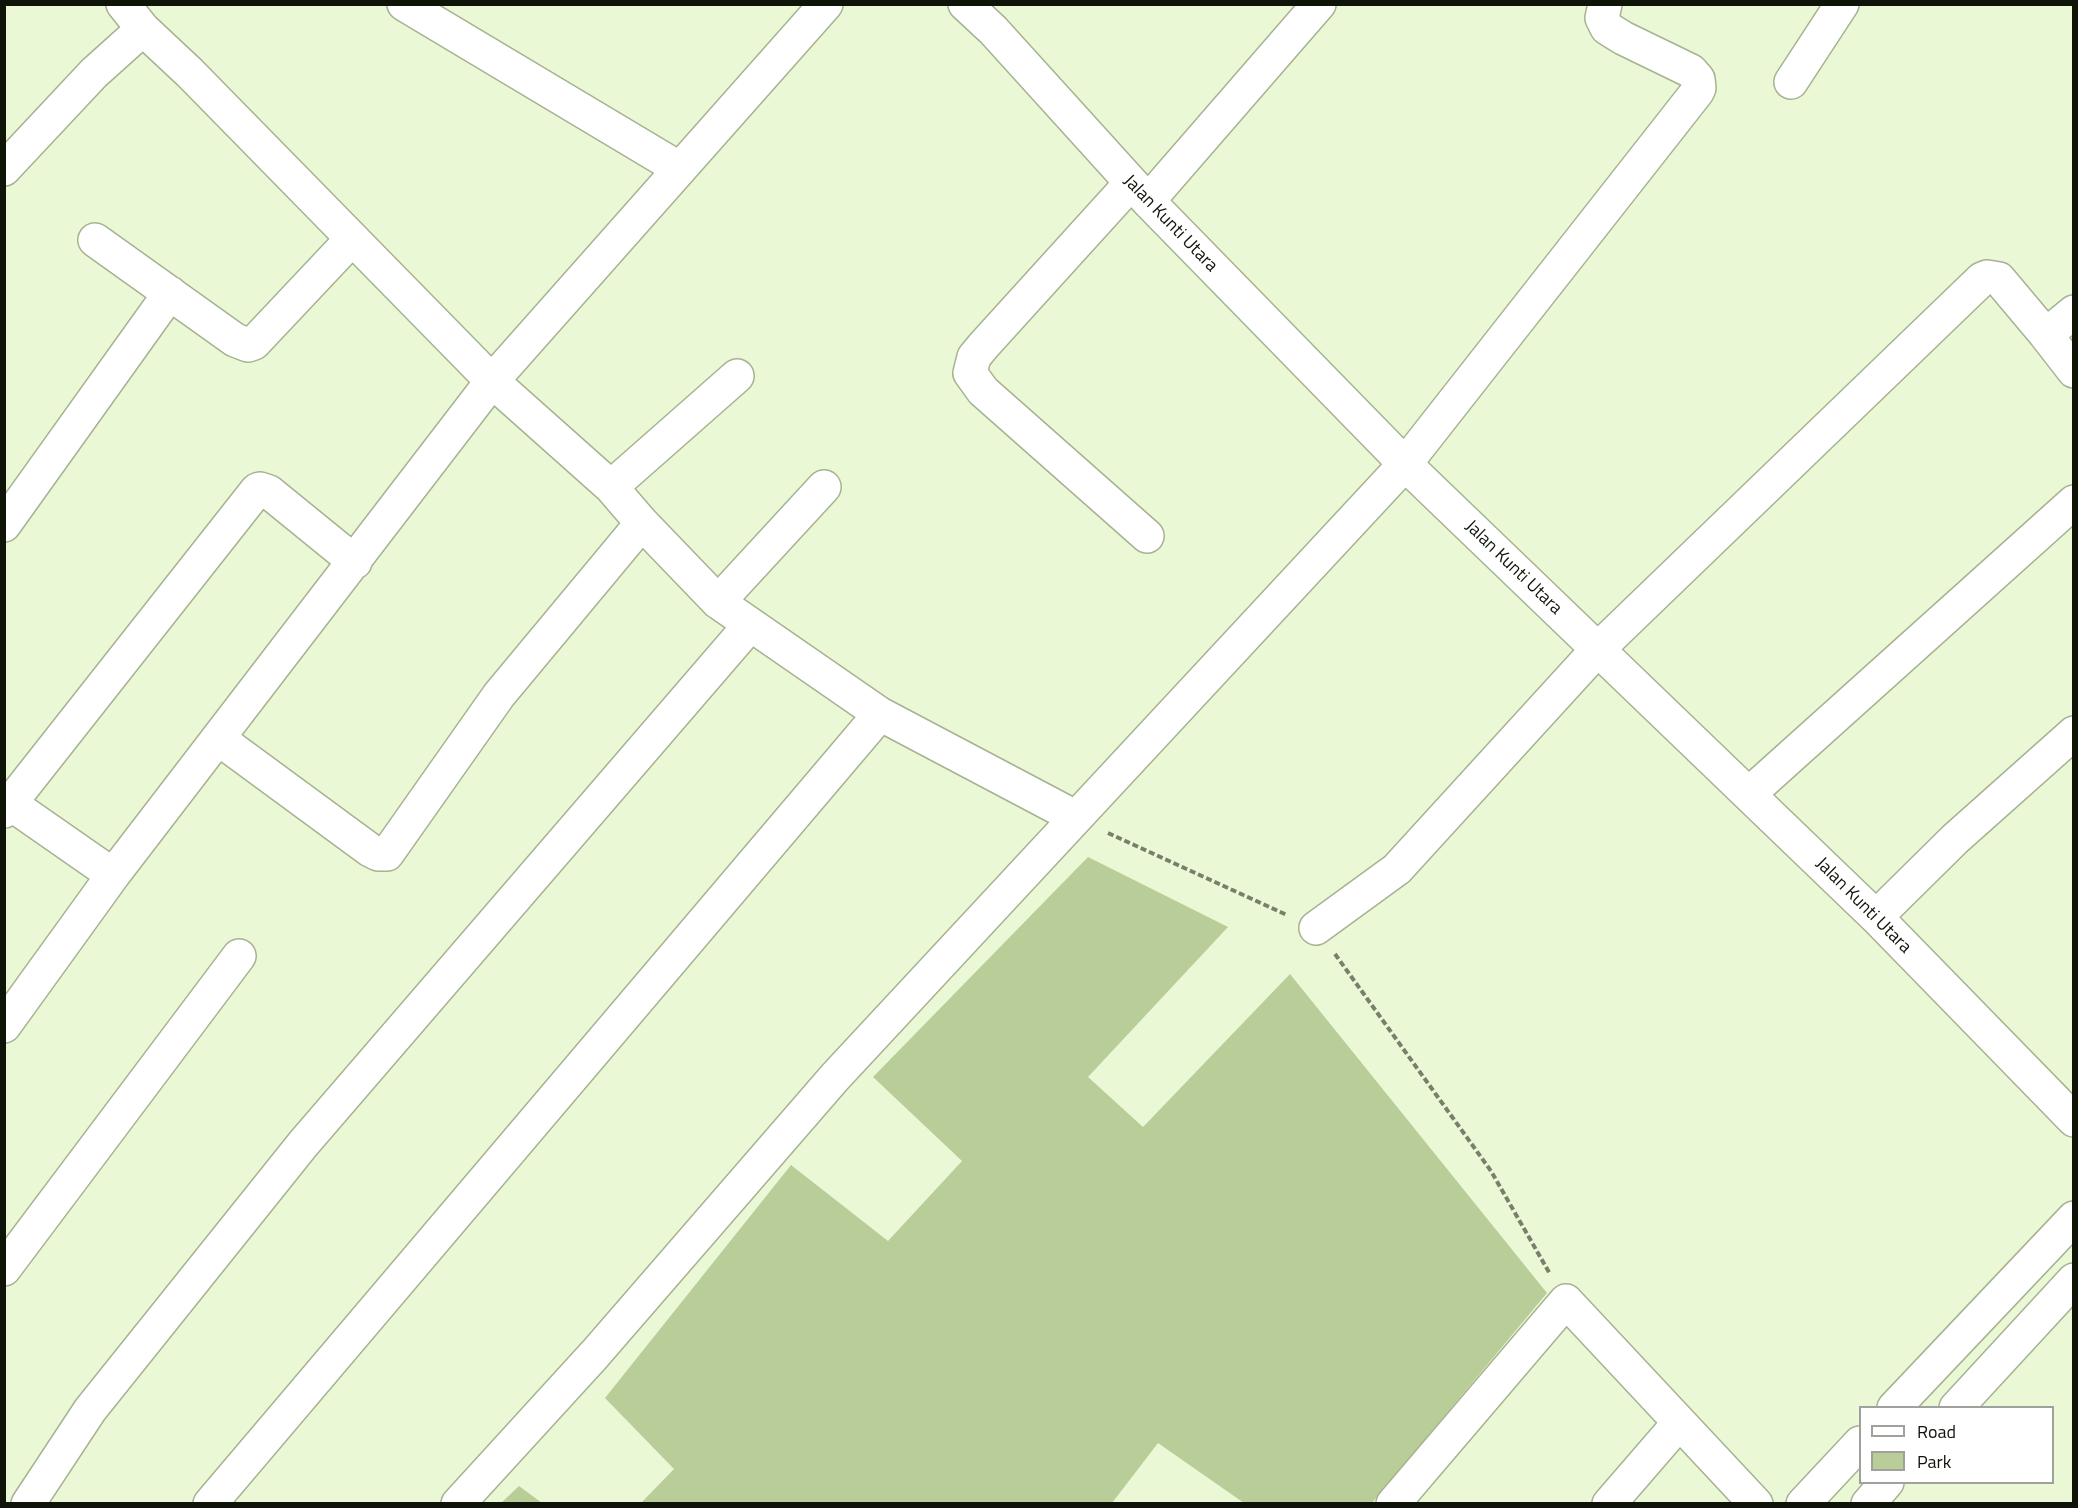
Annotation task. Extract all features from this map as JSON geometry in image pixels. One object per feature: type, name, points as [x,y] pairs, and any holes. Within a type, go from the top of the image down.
[{"type":"street","points":[[404,4],[680,169]]},
{"type":"street","points":[[4,1026],[113,875],[492,381],[826,4]]},
{"type":"street","name":"Jalan Kunti Utara","points":[[965,4],[993,30],[1139,192],[1405,464],[1876,917],[2073,1120]]},
{"type":"street","points":[[1147,536],[983,391],[970,373],[974,357],[1139,192],[1319,4]]},
{"type":"street","points":[[458,1503],[596,1354],[835,1077],[1405,464],[1699,88],[1698,79],[1691,71],[1623,38],[1608,28],[1602,18],[1605,4]]},
{"type":"street","points":[[1791,82],[1842,4]]},
{"type":"street","points":[[4,169],[94,73],[133,17],[492,381],[611,487],[642,524],[718,602],[879,714],[1075,818]]},
{"type":"street","points":[[95,240],[243,344],[254,343],[352,239]]},
{"type":"street","points":[[1316,928],[1397,869],[1597,650],[1982,279],[1987,277],[1999,279],[2073,371]]},
{"type":"street","points":[[4,525],[170,292]]},
{"type":"street","points":[[2046,335],[2073,312]]},
{"type":"street","points":[[611,487],[737,376]]},
{"type":"street","points":[[718,602],[824,487]]},
{"type":"street","points":[[113,875],[8,807],[257,490],[269,492],[355,562]]},
{"type":"street","points":[[1749,794],[2073,501]]},
{"type":"street","points":[[219,739],[370,850],[378,854],[387,854],[499,695],[642,524]]},
{"type":"street","points":[[28,1503],[90,1410],[303,1144],[750,625]]},
{"type":"street","points":[[210,1503],[879,714]]},
{"type":"street","points":[[1876,917],[1955,839],[2073,733]]},
{"type":"street","points":[[4,1269],[14,1236],[238,956]]},
{"type":"street","points":[[1895,1406],[2073,1218]]},
{"type":"street","points":[[1957,1406],[2073,1280]]},
{"type":"street","points":[[1393,1503],[1566,1301],[1756,1503]]},
{"type":"street","points":[[1609,1503],[1679,1423]]},
{"type":"street","points":[[1803,1503],[1859,1444]]},
{"type":"street","points":[[1868,1503],[1885,1484]]},
{"type":"path","points":[[1075,818],[1316,928],[1491,1171],[1566,1301]]},
{"type":"green space","points":[[1088,857],[1228,927],[1088,1077],[1143,1127],[1290,974],[1547,1293],[1372,1503],[1244,1503],[1158,1443],[1112,1503],[641,1503],[674,1469],[605,1398],[791,1165],[888,1241],[962,1161],[873,1077]]},
{"type":"green space","points":[[519,1486],[542,1503],[501,1503]]}]
